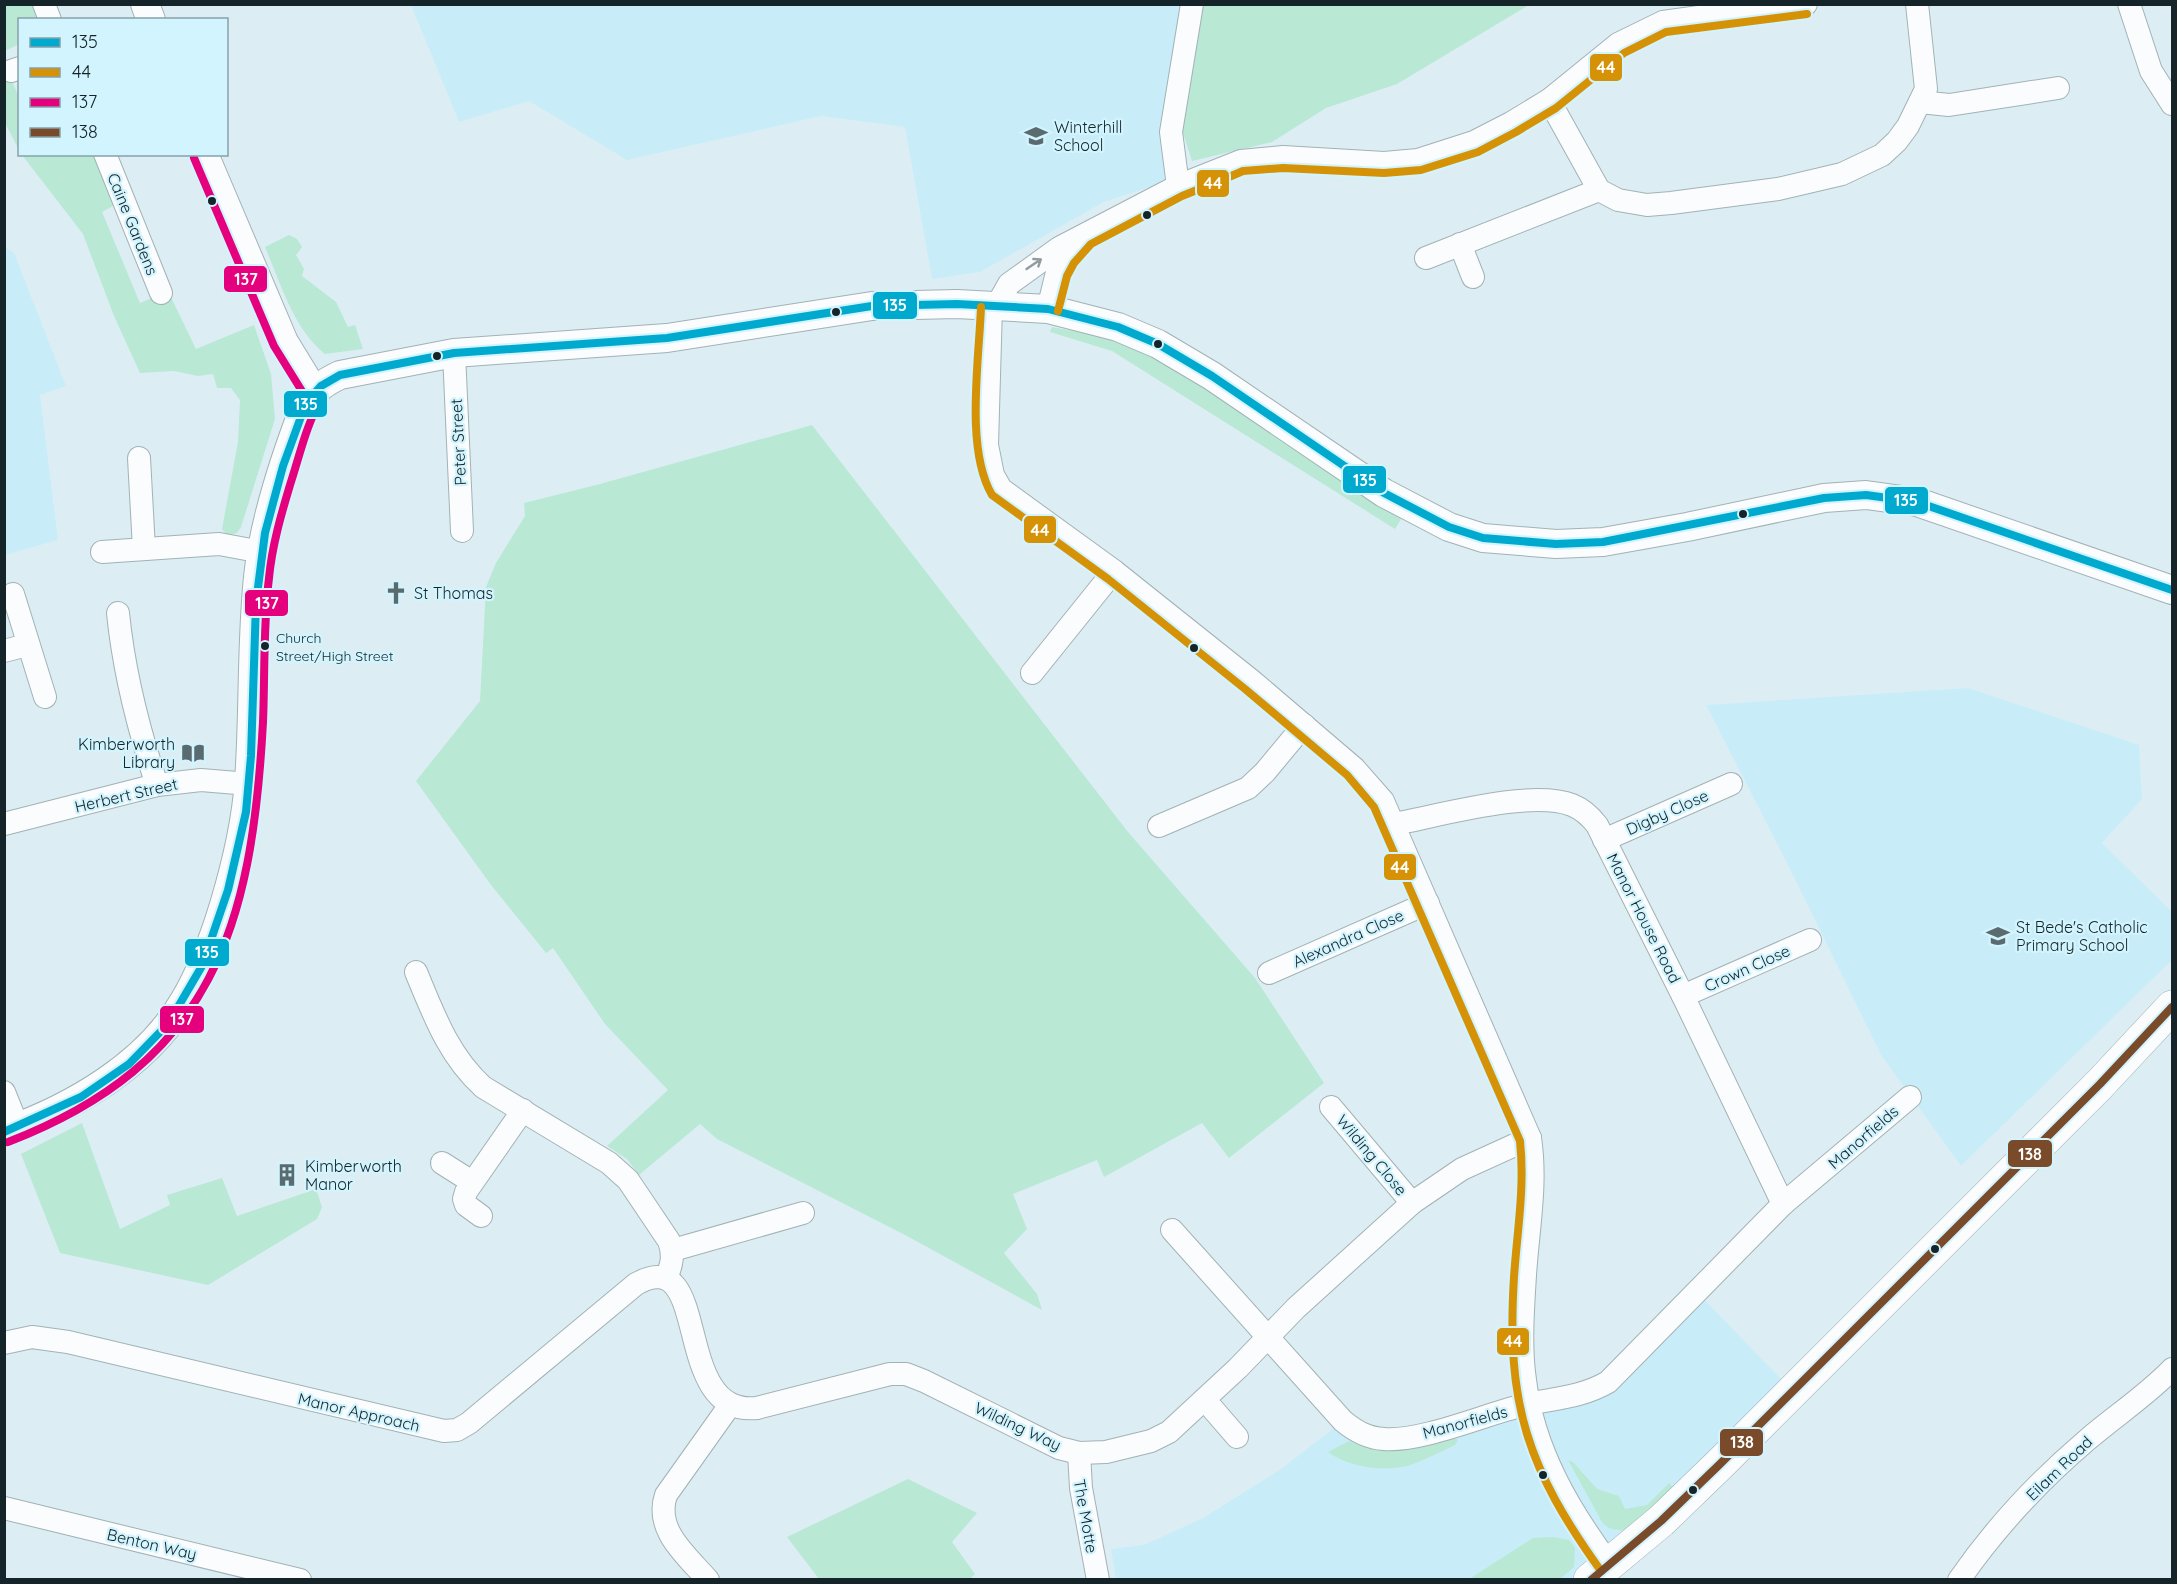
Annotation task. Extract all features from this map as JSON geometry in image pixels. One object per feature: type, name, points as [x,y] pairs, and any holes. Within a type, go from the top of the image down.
[{"type":"main road","points":[[1600,1572],[1661,1521],[1728,1456],[2100,1084],[2172,1007]]},
{"type":"street","points":[[1178,186],[1171,132],[1192,4]]},
{"type":"street","points":[[1600,1572],[1585,1530],[1551,1470],[1529,1404],[1524,1378],[1523,1322],[1533,1157],[1530,1138],[1383,801],[1365,779],[1304,725],[1114,571],[1009,497],[993,476],[987,445],[994,307],[1009,284],[1059,248],[1178,186],[1241,161],[1283,157],[1384,163],[1418,160],[1474,142],[1550,99],[1618,44],[1663,22],[1806,4]]},
{"type":"street","points":[[1550,99],[1599,190],[1618,200],[1647,205],[1778,189],[1842,174],[1882,155],[1908,126],[1926,89],[1917,4]]},
{"type":"street","points":[[2129,4],[2151,71],[2172,104]]},
{"type":"street","points":[[1920,102],[1949,105],[2049,94]]},
{"type":"street","name":"Caine Gardens","points":[[106,156],[161,293]]},
{"type":"street","points":[[205,156],[284,342],[314,391]]},
{"type":"street","points":[[1426,258],[1599,190]]},
{"type":"street","points":[[1048,309],[1056,272],[1065,257],[1084,236]]},
{"type":"street","points":[[1460,244],[1473,277]]},
{"type":"street","points":[[4,1092],[11,1130],[71,1102],[105,1081],[136,1057],[163,1030],[184,1003],[201,969],[229,889],[249,784],[255,622],[262,552],[277,491],[300,417],[314,391],[326,381],[340,375],[454,353],[667,338],[872,306],[936,304],[1048,309],[1118,327],[1158,344],[1212,376],[1392,498],[1449,527],[1483,538],[1556,544],[1603,542],[1824,498],[1866,495],[1917,502],[2172,590]]},
{"type":"street","name":"Peter Street","points":[[454,353],[462,531]]},
{"type":"street","points":[[139,458],[144,549]]},
{"type":"street","points":[[102,552],[219,544],[262,552]]},
{"type":"street","points":[[1032,673],[1114,571]]},
{"type":"street","points":[[13,594],[45,697]]},
{"type":"street","points":[[118,613],[122,657],[135,718],[157,785]]},
{"type":"street","points":[[4,651],[27,645]]},
{"type":"street","points":[[1159,826],[1248,788],[1265,772],[1304,725]]},
{"type":"street","name":"Herbert Street","points":[[4,824],[157,785],[201,780],[249,784]]},
{"type":"street","name":"Digby Close","points":[[1604,840],[1731,784]]},
{"type":"street","name":"Manor House Road","points":[[1394,824],[1523,800],[1550,800],[1572,805],[1587,813],[1604,840],[1683,996],[1783,1204]]},
{"type":"street","name":"Alexandra Close","points":[[1269,973],[1428,903]]},
{"type":"street","name":"Crown Close","points":[[1683,996],[1810,940]]},
{"type":"street","points":[[416,972],[439,1028],[455,1057],[483,1086],[609,1163],[628,1180],[658,1221],[673,1251],[672,1265],[666,1278],[682,1293],[693,1343],[702,1366],[720,1396],[730,1406],[666,1495],[662,1507],[666,1528],[708,1580]]},
{"type":"street","name":"Manorfields","points":[[1172,1230],[1266,1338],[1343,1421],[1355,1431],[1368,1437],[1401,1438],[1529,1404],[1591,1392],[1608,1382],[1783,1204],[1910,1098]]},
{"type":"street","name":"Wilding Close","points":[[1331,1107],[1412,1203]]},
{"type":"street","points":[[481,1216],[466,1205],[464,1199],[472,1182],[523,1110]]},
{"type":"street","name":"Wilding Way","points":[[730,1406],[743,1409],[757,1408],[890,1374],[906,1374],[1059,1448],[1079,1453],[1106,1452],[1151,1441],[1169,1432],[1205,1400],[1266,1338],[1412,1203],[1462,1169],[1530,1138]]},
{"type":"street","points":[[442,1163],[472,1182]]},
{"type":"street","points":[[673,1251],[803,1214]]},
{"type":"street","name":"Manor Approach","points":[[4,1343],[32,1337],[49,1338],[444,1431],[457,1430],[469,1423],[636,1284],[656,1276],[666,1278]]},
{"type":"street","name":"Eilam Road","points":[[1959,1580],[1992,1533],[2028,1497],[2085,1442],[2172,1369]]},
{"type":"street","points":[[1205,1400],[1237,1437]]},
{"type":"street","name":"The Motte","points":[[1079,1453],[1081,1488],[1098,1580]]},
{"type":"street","name":"Benton Way","points":[[4,1508],[300,1580]]},
{"type":"shaded area","name":"Winterhill School","points":[[411,5],[1186,5],[1171,180],[1104,202],[980,272],[932,279],[905,127],[821,116],[627,160],[529,101],[459,122]]},
{"type":"shaded area","points":[[5,247],[14,253],[66,386],[40,395],[58,540],[5,555]]},
{"type":"shaded area","name":"St Bede's Catholic Primary School","points":[[1968,688],[2139,745],[2142,799],[2102,843],[2172,912],[2172,960],[1961,1166],[1881,1055],[1706,705]]},
{"type":"shaded area","points":[[1697,1292],[1782,1380],[1590,1579],[1116,1579],[1111,1549],[1144,1545],[1203,1518],[1281,1469],[1343,1421],[1368,1437],[1591,1392]]},
{"type":"green space","points":[[5,5],[33,5],[38,18],[18,18],[18,44],[5,51]]},
{"type":"green space","points":[[1192,5],[1529,5],[1397,84],[1326,108],[1272,142],[1192,161],[1175,108]]},
{"type":"green space","points":[[4,64],[18,95],[18,148],[5,123]]},
{"type":"green space","points":[[23,156],[95,156],[115,205],[102,212],[140,303],[168,291],[196,349],[254,325],[271,374],[275,419],[241,527],[237,533],[227,536],[222,529],[238,442],[240,400],[231,388],[217,388],[213,374],[198,376],[174,371],[140,373],[114,316],[83,234]]},
{"type":"green space","points":[[289,235],[297,239],[302,247],[296,255],[304,269],[302,276],[336,302],[348,327],[355,325],[363,349],[325,354],[304,332],[289,305],[265,247]]},
{"type":"green space","points":[[1052,327],[1116,339],[1157,356],[1199,380],[1401,519],[1395,529],[1112,351],[1050,332]]},
{"type":"green space","points":[[812,425],[1128,832],[1255,978],[1324,1083],[1229,1158],[1202,1123],[1104,1177],[1097,1160],[1013,1194],[1027,1229],[1004,1253],[1037,1294],[1042,1310],[907,1236],[717,1139],[700,1124],[639,1175],[627,1159],[607,1146],[668,1090],[605,1024],[553,948],[546,953],[491,885],[416,781],[480,701],[486,587],[496,563],[525,516],[524,503]]},
{"type":"green space","points":[[82,1123],[120,1229],[170,1205],[167,1195],[222,1178],[237,1216],[316,1189],[322,1207],[317,1219],[208,1285],[60,1253],[21,1154]]},
{"type":"green space","points":[[1454,1438],[1458,1440],[1455,1445],[1419,1462],[1397,1468],[1355,1465],[1328,1452],[1349,1441],[1375,1449],[1401,1450]]},
{"type":"green space","points":[[1568,1460],[1573,1462],[1597,1489],[1619,1496],[1625,1509],[1647,1505],[1669,1483],[1674,1488],[1630,1530],[1611,1529],[1602,1522]]},
{"type":"green space","points":[[908,1479],[977,1513],[952,1542],[975,1574],[970,1579],[819,1579],[787,1537]]},
{"type":"green space","points":[[1553,1537],[1569,1540],[1575,1548],[1574,1567],[1560,1579],[1469,1579],[1533,1538]]},
{"type":"transit line","name":"44","points":[[1058,311],[1067,276],[1074,263],[1091,244],[1182,196],[1243,171],[1283,168],[1384,173],[1421,170],[1478,152],[1516,132],[1556,108],[1624,53],[1666,32],[1807,14]]},
{"type":"transit line","name":"137","points":[[194,158],[274,346],[305,396]]},
{"type":"transit line","name":"135","points":[[4,1132],[81,1097],[129,1064],[168,1024],[202,966],[228,890],[246,812],[251,756],[256,603],[265,533],[283,466],[306,403],[321,386],[340,375],[454,353],[667,338],[872,306],[957,304],[1048,309],[1118,327],[1158,344],[1212,376],[1384,493],[1449,527],[1483,538],[1556,544],[1603,542],[1824,498],[1866,495],[1917,502],[2172,590]]},
{"type":"transit line","name":"44","points":[[981,307],[976,378],[976,430],[984,476],[992,495],[1108,579],[1245,689],[1347,775],[1374,807],[1520,1141],[1521,1192],[1512,1322],[1518,1399],[1539,1466],[1555,1499],[1601,1571]]},
{"type":"transit line","name":"137","points":[[8,1142],[77,1110],[133,1072],[176,1028],[208,979],[232,924],[247,863],[257,796],[263,722],[266,614],[272,554],[283,508],[304,440],[323,396]]},
{"type":"transit line","name":"138","points":[[1591,1580],[1661,1521],[1720,1464],[2100,1084],[2172,1007]]},
{"type":"place","name":"Winterhill School","points":[[1036,136]]},
{"type":"place","name":"St Thomas","points":[[396,593]]},
{"type":"place","name":"Church Street/High Street","points":[[265,646]]},
{"type":"place","name":"Kimberworth Library","points":[[193,753]]},
{"type":"place","name":"St Bede's Catholic Primary School","points":[[1998,936]]},
{"type":"place","name":"Kimberworth Manor","points":[[287,1175]]}]
